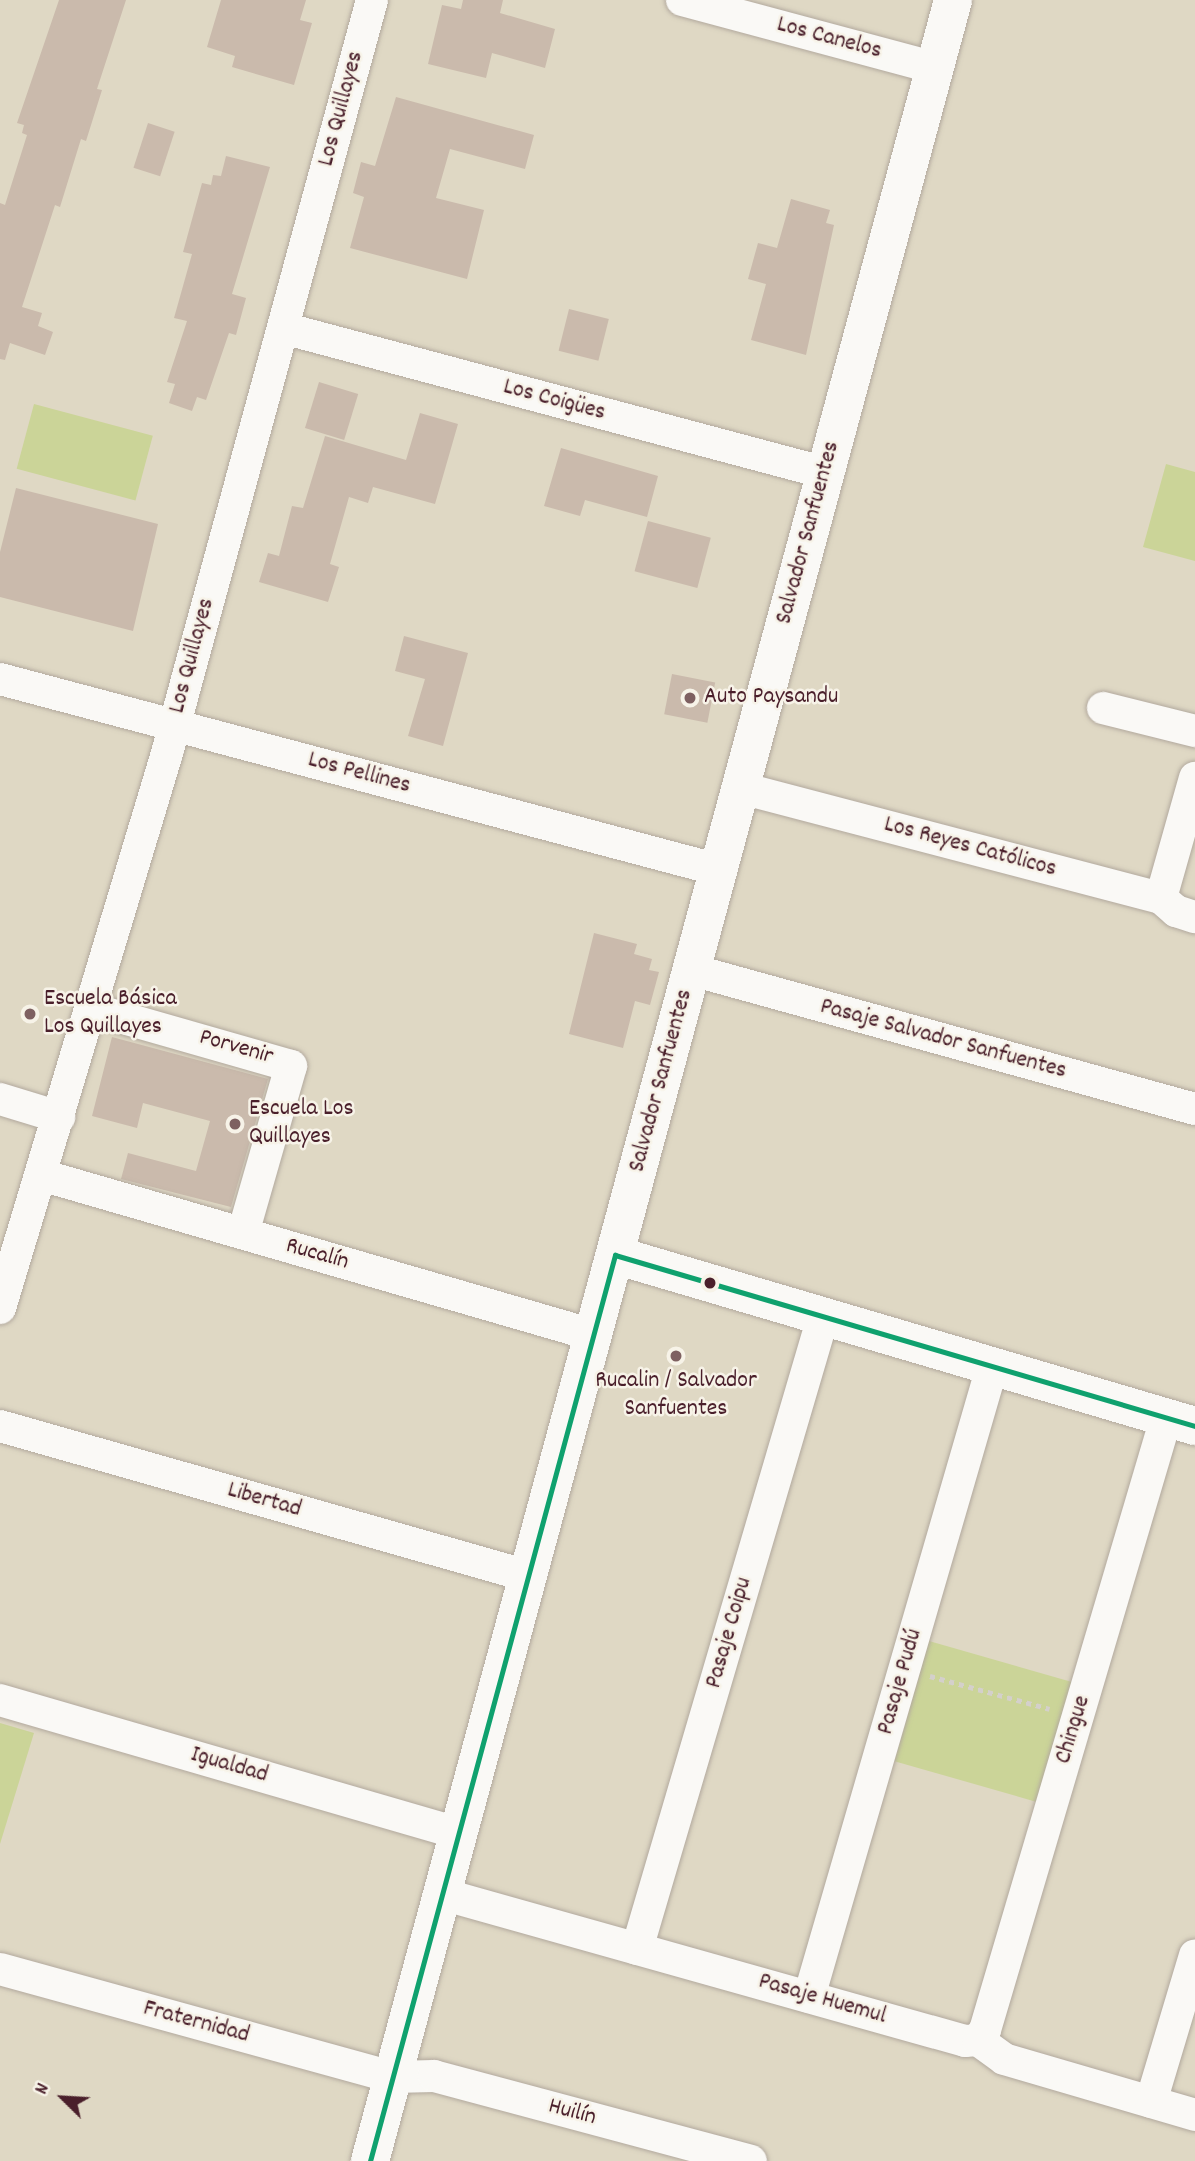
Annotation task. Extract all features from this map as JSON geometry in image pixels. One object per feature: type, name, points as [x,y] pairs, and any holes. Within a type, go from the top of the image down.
[{"type":"street","name":"Los Quillayes","points":[[0,1308],[92,1009],[174,725],[372,0]]},
{"type":"street","name":"Los Canelos","points":[[682,0],[935,68]]},
{"type":"street","name":"Salvador Sanfuentes","points":[[370,2161],[953,0]]},
{"type":"street","name":"Los Coigües","points":[[283,328],[826,473]]},
{"type":"street","name":"Los Pellines","points":[[0,679],[719,870]]},
{"type":"street","points":[[1103,708],[1195,731]]},
{"type":"street","points":[[1161,898],[1195,778]]},
{"type":"street","name":"Los Reyes Católicos","points":[[741,788],[1161,898],[1170,907],[1195,917]]},
{"type":"street","name":"Pasaje Salvador Sanfuentes","points":[[692,970],[1195,1109]]},
{"type":"street","name":"Porvenir","points":[[92,1009],[291,1066],[243,1233]]},
{"type":"street","points":[[0,1099],[59,1117]]},
{"type":"street","name":"Rucalín","points":[[41,1175],[593,1335]]},
{"type":"street","points":[[615,1255],[1181,1422]]},
{"type":"street","name":"Pasaje Coipu","points":[[637,1949],[823,1317]]},
{"type":"street","name":"Pasaje Pudú","points":[[809,1997],[992,1367]]},
{"type":"street","name":"Chingue","points":[[978,2040],[985,2030],[1078,1717],[1181,1422]]},
{"type":"street","name":"Libertad","points":[[0,1426],[528,1576]]},
{"type":"street","name":"Igualdad","points":[[0,1700],[458,1833]]},
{"type":"street","name":"Pasaje Huemul","points":[[442,1894],[809,1997],[978,2040],[1004,2059],[1195,2115]]},
{"type":"street","points":[[1151,2102],[1195,1955]]},
{"type":"street","name":"Fraternidad","points":[[0,1969],[393,2077]]},
{"type":"street","name":"Huilín","points":[[393,2077],[434,2076],[751,2161]]},
{"type":"path","points":[[904,1668],[1078,1717]]},
{"type":"green space","points":[[34,404],[153,436],[135,501],[17,469]]},
{"type":"green space","points":[[1166,464],[1195,472],[1195,561],[1143,547]]},
{"type":"green space","points":[[929,1641],[1078,1684],[1044,1804],[895,1761]]},
{"type":"green space","points":[[0,1723],[34,1733],[0,1844]]},
{"type":"building","points":[[59,0],[126,0],[97,89],[102,90],[86,141],[81,139],[60,207],[55,205],[22,307],[42,313],[38,326],[53,332],[45,355],[10,343],[5,360],[0,359],[0,203],[5,205],[27,135],[22,133],[24,125],[17,123]]},
{"type":"building","points":[[221,0],[306,0],[300,20],[312,23],[294,85],[232,67],[235,56],[207,47]]},
{"type":"building","points":[[463,0],[503,0],[500,13],[555,29],[545,68],[492,53],[486,78],[428,64],[442,5],[461,9]]},
{"type":"building","points":[[396,97],[534,135],[525,169],[450,149],[436,198],[484,210],[467,279],[350,248],[364,197],[353,193],[361,162],[375,166]]},
{"type":"building","points":[[148,123],[175,132],[160,176],[133,168]]},
{"type":"building","points":[[226,156],[270,167],[232,294],[246,298],[236,335],[229,333],[206,400],[197,397],[192,411],[169,403],[175,384],[167,382],[187,321],[174,318],[192,254],[183,252],[202,183],[211,185],[213,175],[221,176]]},
{"type":"building","points":[[791,199],[830,210],[826,223],[834,225],[806,355],[751,340],[766,284],[748,279],[758,243],[777,248]]},
{"type":"building","points":[[569,309],[609,319],[598,361],[559,351]]},
{"type":"building","points":[[319,382],[358,394],[344,440],[305,428]]},
{"type":"building","points":[[420,413],[458,424],[435,504],[373,487],[368,503],[349,497],[330,564],[339,567],[328,602],[259,582],[268,553],[279,556],[292,506],[303,508],[325,436],[406,460]]},
{"type":"building","points":[[561,448],[658,476],[647,517],[585,500],[580,516],[544,506]]},
{"type":"building","points":[[16,488],[158,524],[133,631],[0,597],[0,552]]},
{"type":"building","points":[[648,521],[711,538],[697,588],[635,571]]},
{"type":"building","points":[[404,636],[468,653],[443,746],[408,736],[425,679],[395,671]]},
{"type":"building","name":"Auto Paysandu","points":[[672,674],[715,682],[707,723],[664,714]]},
{"type":"building","points":[[594,933],[637,944],[634,954],[652,959],[649,970],[659,972],[650,1005],[635,1001],[623,1048],[569,1034]]},
{"type":"building","name":"Escuela Los Quillayes","points":[[112,1037],[268,1079],[231,1207],[121,1179],[128,1153],[196,1171],[210,1121],[143,1103],[137,1128],[92,1116]]},
{"type":"transit line","points":[[615,1255],[1195,1426]]},
{"type":"transit line","points":[[370,2161],[615,1255]]},
{"type":"place","name":"Auto Paysandu","points":[[690,698]]},
{"type":"place","name":"Escuela Básica Los Quillayes","points":[[30,1014]]},
{"type":"place","name":"Escuela Los Quillayes","points":[[235,1124]]},
{"type":"place","name":"Rucalin / Salvador Sanfuentes","points":[[676,1356]]}]
